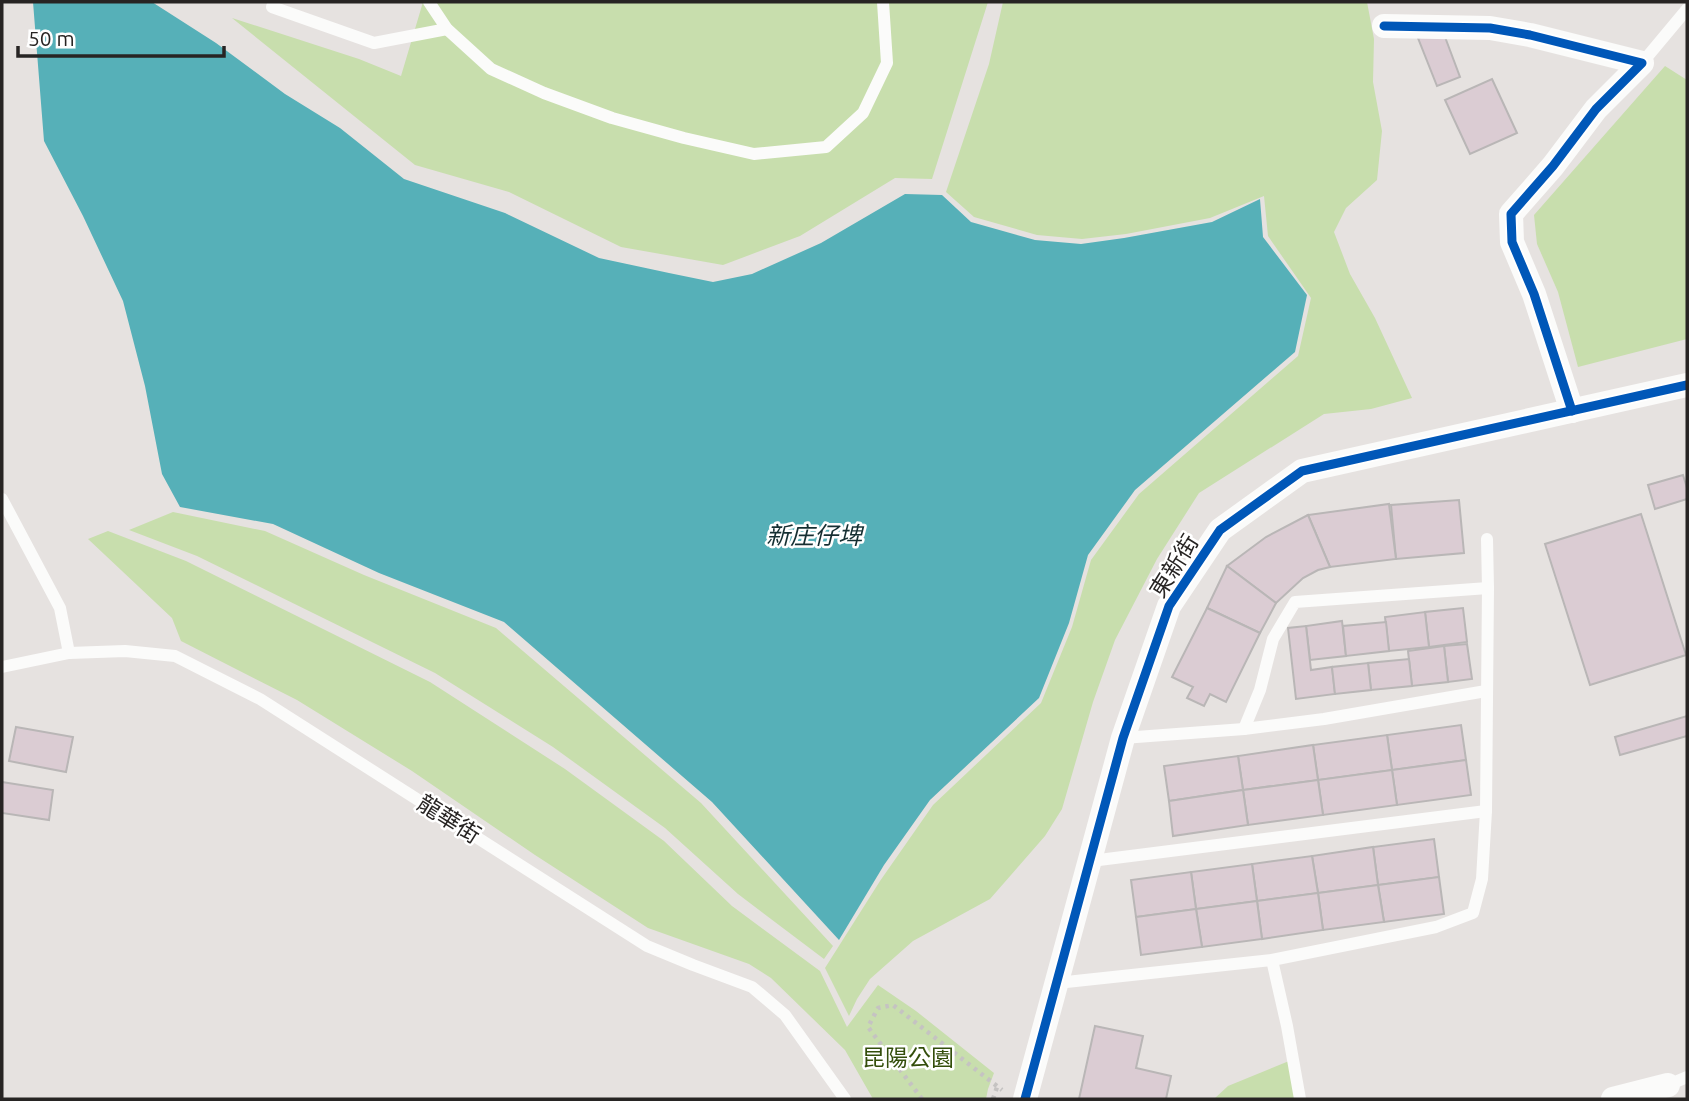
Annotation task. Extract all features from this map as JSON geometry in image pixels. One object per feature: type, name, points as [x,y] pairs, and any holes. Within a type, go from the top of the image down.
[{"type":"street","points":[[1384,26],[1490,28],[1530,35],[1642,63]]},
{"type":"street","points":[[1572,411],[1534,294],[1512,242],[1511,214],[1553,166],[1596,109],[1642,63]]},
{"type":"street","name":"東新街","points":[[1025,1099],[1123,738],[1170,606],[1220,530],[1302,471],[1687,385]]},
{"type":"street","points":[[1612,1099],[1677,1081]]},
{"type":"lane","points":[[274,2],[272,7],[374,43],[447,29]]},
{"type":"lane","points":[[429,2],[447,29],[491,69],[544,93],[624,121],[754,154],[826,147],[863,113],[887,63],[883,2]]},
{"type":"lane","points":[[1642,63],[1687,9]]},
{"type":"lane","points":[[2,499],[60,608],[69,653]]},
{"type":"lane","points":[[1056,983],[1272,960],[1436,927],[1473,913],[1482,879],[1486,811],[1487,539]]},
{"type":"lane","points":[[1244,729],[1260,690],[1273,639],[1295,602],[1488,588]]},
{"type":"lane","name":"龍華街","points":[[2,667],[69,653],[125,651],[175,656],[260,698],[647,946],[752,987],[785,1015],[845,1099]]},
{"type":"lane","points":[[1123,738],[1244,729],[1324,719],[1486,691]]},
{"type":"lane","points":[[1091,861],[1486,811]]},
{"type":"lane","points":[[1272,960],[1300,1099]]},
{"type":"path","points":[[922,1099],[869,1027],[878,1007],[893,1005],[997,1087],[993,1099]]},
{"type":"green space","points":[[423,2],[988,2],[932,179],[895,178],[800,236],[723,265],[621,247],[509,192],[415,165],[232,18],[359,59],[401,76]]},
{"type":"green space","points":[[1003,2],[1367,2],[1374,39],[1373,82],[1382,131],[1377,180],[1346,208],[1334,232],[1350,274],[1375,318],[1412,398],[1371,409],[1324,414],[1199,493],[1157,559],[1115,640],[1093,702],[1062,809],[1045,836],[990,899],[913,941],[870,979],[849,1016],[825,968],[880,881],[933,805],[1041,703],[1072,627],[1091,560],[1139,494],[1298,356],[1311,298],[1268,236],[1264,196],[1210,218],[1126,234],[1082,239],[1037,235],[974,217],[946,192],[989,64]]},
{"type":"green space","points":[[1665,66],[1687,80],[1687,339],[1578,367],[1558,292],[1537,244],[1534,215]]},
{"type":"green space","points":[[173,512],[265,531],[364,575],[496,628],[701,803],[833,946],[824,959],[738,894],[665,828],[553,747],[435,673],[197,556],[129,530]]},
{"type":"green space","name":"昆陽公園","points":[[108,531],[186,561],[430,682],[565,769],[664,841],[732,906],[820,971],[847,1027],[878,985],[916,1011],[994,1073],[986,1099],[873,1099],[845,1050],[771,978],[749,964],[648,928],[412,771],[297,700],[181,641],[172,618],[88,539]]},
{"type":"green space","points":[[1289,1061],[1295,1099],[1214,1099],[1228,1086]]},
{"type":"water","name":"新庄仔埤","points":[[33,2],[152,2],[216,43],[285,94],[340,128],[404,179],[505,213],[599,258],[713,282],[752,274],[821,243],[905,194],[942,195],[971,222],[1035,240],[1081,244],[1212,222],[1260,199],[1263,237],[1307,295],[1295,352],[1135,490],[1088,555],[1069,623],[1039,698],[930,800],[884,865],[839,940],[712,802],[504,622],[379,573],[273,524],[180,507],[162,474],[145,386],[123,301],[44,141]]},
{"type":"building","points":[[1442,29],[1460,77],[1437,86],[1418,38]]},
{"type":"building","points":[[1492,79],[1517,133],[1470,154],[1445,100]]},
{"type":"building","points":[[1683,475],[1687,499],[1655,509],[1648,485]]},
{"type":"building","points":[[1459,500],[1464,553],[1396,559],[1391,505]]},
{"type":"building","points":[[1389,504],[1396,559],[1330,567],[1308,515]]},
{"type":"building","points":[[1641,514],[1686,655],[1590,685],[1545,544]]},
{"type":"building","points":[[1308,515],[1330,567],[1303,578],[1276,603],[1227,566],[1266,537]]},
{"type":"building","points":[[1227,566],[1276,603],[1260,633],[1207,608]]},
{"type":"building","points":[[1207,608],[1260,633],[1226,702],[1210,694],[1204,706],[1187,698],[1193,687],[1172,677]]},
{"type":"building","points":[[1463,608],[1467,642],[1429,647],[1425,612]]},
{"type":"building","points":[[1425,612],[1429,647],[1389,651],[1385,617]]},
{"type":"building","points":[[1342,621],[1346,656],[1310,660],[1306,626]]},
{"type":"building","points":[[1386,622],[1389,651],[1346,656],[1343,626]]},
{"type":"building","points":[[1306,626],[1311,670],[1332,667],[1335,694],[1296,699],[1288,628]]},
{"type":"building","points":[[1467,644],[1472,679],[1448,682],[1444,646]]},
{"type":"building","points":[[1444,646],[1448,682],[1412,686],[1408,651]]},
{"type":"building","points":[[1409,659],[1412,686],[1371,690],[1368,663]]},
{"type":"building","points":[[1368,663],[1371,690],[1335,694],[1332,667]]},
{"type":"building","points":[[1687,716],[1687,736],[1620,755],[1615,737]]},
{"type":"building","points":[[1461,725],[1466,760],[1392,770],[1387,735]]},
{"type":"building","points":[[16,727],[73,737],[66,772],[9,761]]},
{"type":"building","points":[[1387,735],[1392,770],[1318,780],[1313,745]]},
{"type":"building","points":[[1313,745],[1318,780],[1243,790],[1238,756]]},
{"type":"building","points":[[1238,756],[1243,790],[1169,801],[1164,766]]},
{"type":"building","points":[[1466,760],[1471,795],[1397,805],[1392,770]]},
{"type":"building","points":[[1392,770],[1397,805],[1323,815],[1318,780]]},
{"type":"building","points":[[1318,780],[1323,815],[1248,825],[1243,790]]},
{"type":"building","points":[[2,782],[53,790],[49,820],[2,813]]},
{"type":"building","points":[[1243,790],[1248,825],[1173,836],[1169,801]]},
{"type":"building","points":[[1434,839],[1439,877],[1378,885],[1373,847]]},
{"type":"building","points":[[1373,847],[1378,885],[1318,893],[1312,856]]},
{"type":"building","points":[[1312,856],[1318,893],[1257,901],[1252,864]]},
{"type":"building","points":[[1252,864],[1257,901],[1196,909],[1191,872]]},
{"type":"building","points":[[1191,872],[1196,909],[1136,917],[1131,880]]},
{"type":"building","points":[[1439,877],[1444,914],[1384,922],[1378,885]]},
{"type":"building","points":[[1378,885],[1384,922],[1323,930],[1318,893]]},
{"type":"building","points":[[1318,893],[1323,930],[1262,939],[1257,901]]},
{"type":"building","points":[[1257,901],[1262,939],[1202,947],[1196,909]]},
{"type":"building","points":[[1196,909],[1202,947],[1141,955],[1136,917]]},
{"type":"building","points":[[1095,1026],[1143,1036],[1136,1068],[1171,1076],[1166,1099],[1079,1099]]},
{"type":"cycle path","points":[[1384,26],[1490,28],[1530,35],[1642,63],[1596,109],[1553,166],[1511,214],[1512,242],[1534,294],[1572,411]]},
{"type":"cycle path","points":[[1025,1099],[1123,738],[1169,606],[1220,530],[1302,471],[1687,385]]}]
